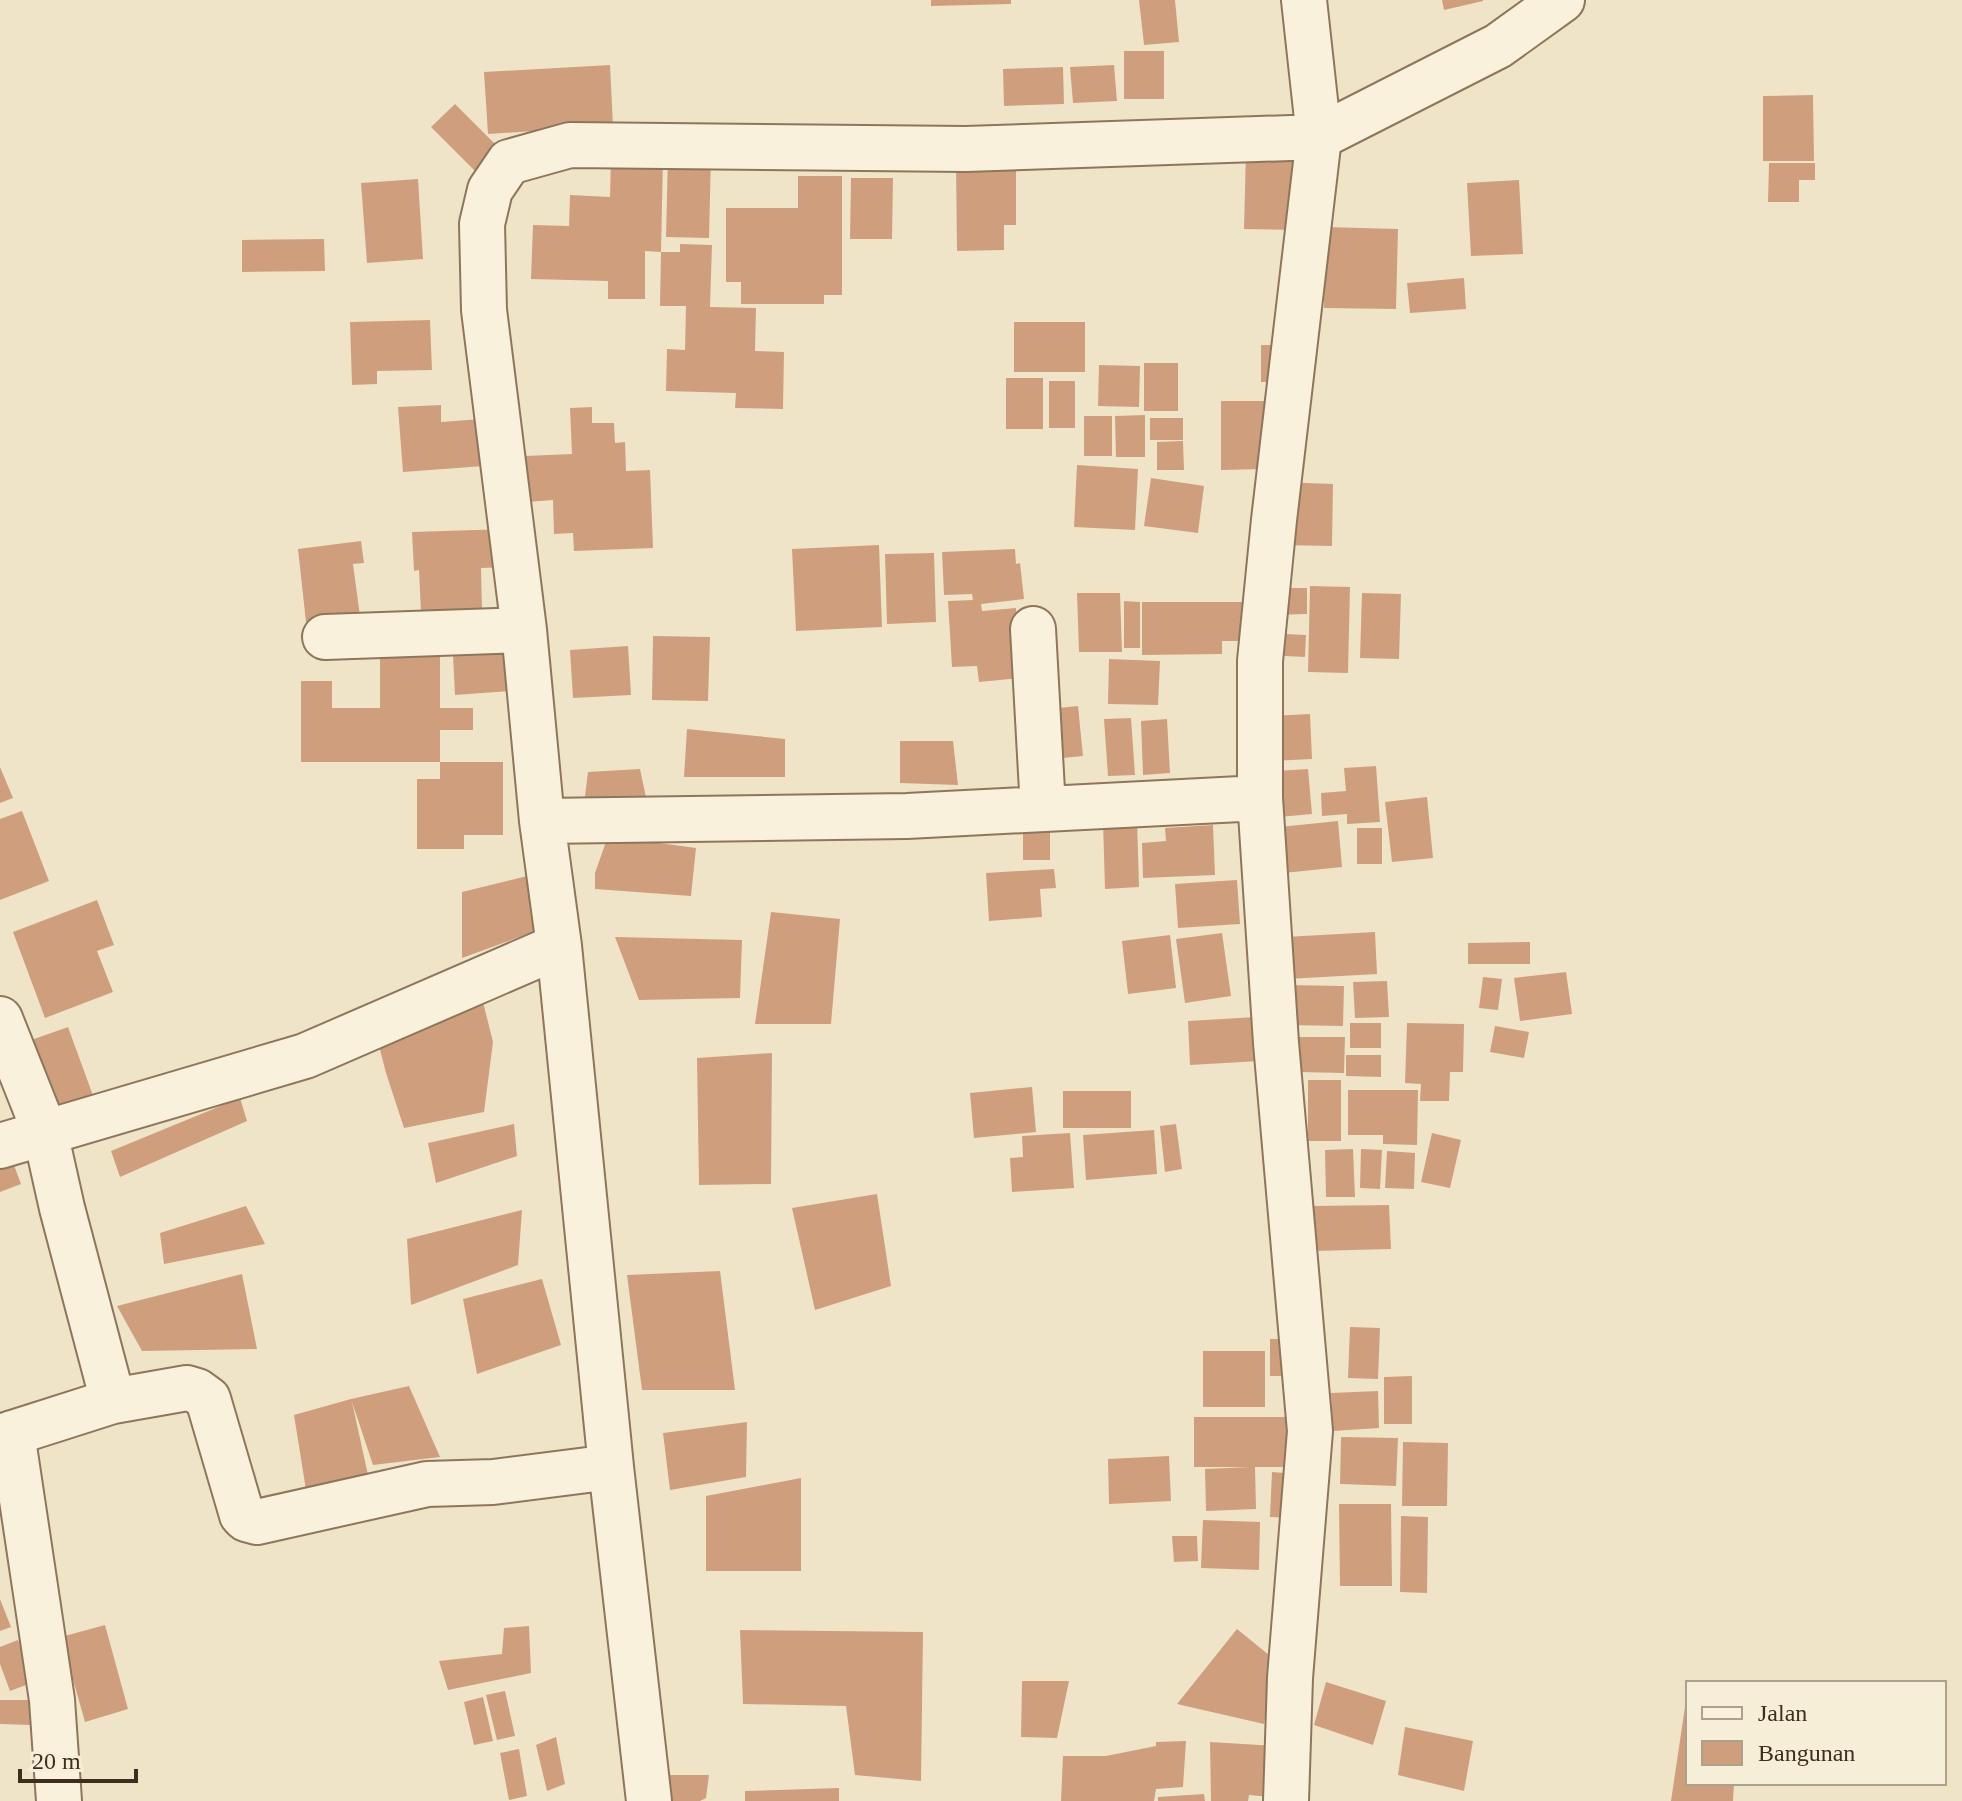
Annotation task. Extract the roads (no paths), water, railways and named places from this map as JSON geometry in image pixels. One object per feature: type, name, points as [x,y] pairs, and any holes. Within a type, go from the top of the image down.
[{"type":"street","points":[[1286,1801],[1290,1678],[1310,1431],[1276,1043],[1260,798],[1260,661],[1319,137],[1304,0]]},
{"type":"street","points":[[649,1801],[611,1467],[559,946],[484,310],[482,224],[490,190],[509,162],[570,145],[966,149],[1319,137],[1498,46],[1562,0]]},
{"type":"street","points":[[1033,629],[1043,809]]},
{"type":"street","points":[[325,637],[524,630]]},
{"type":"street","points":[[542,821],[907,816],[1260,798]]},
{"type":"street","points":[[0,1146],[305,1056],[559,946]]},
{"type":"street","points":[[0,1019],[45,1132],[113,1401]]},
{"type":"street","points":[[59,1801],[52,1700],[6,1435],[113,1401],[187,1388],[197,1391],[208,1399],[242,1515],[257,1522],[427,1484],[493,1482],[611,1467]]}]
